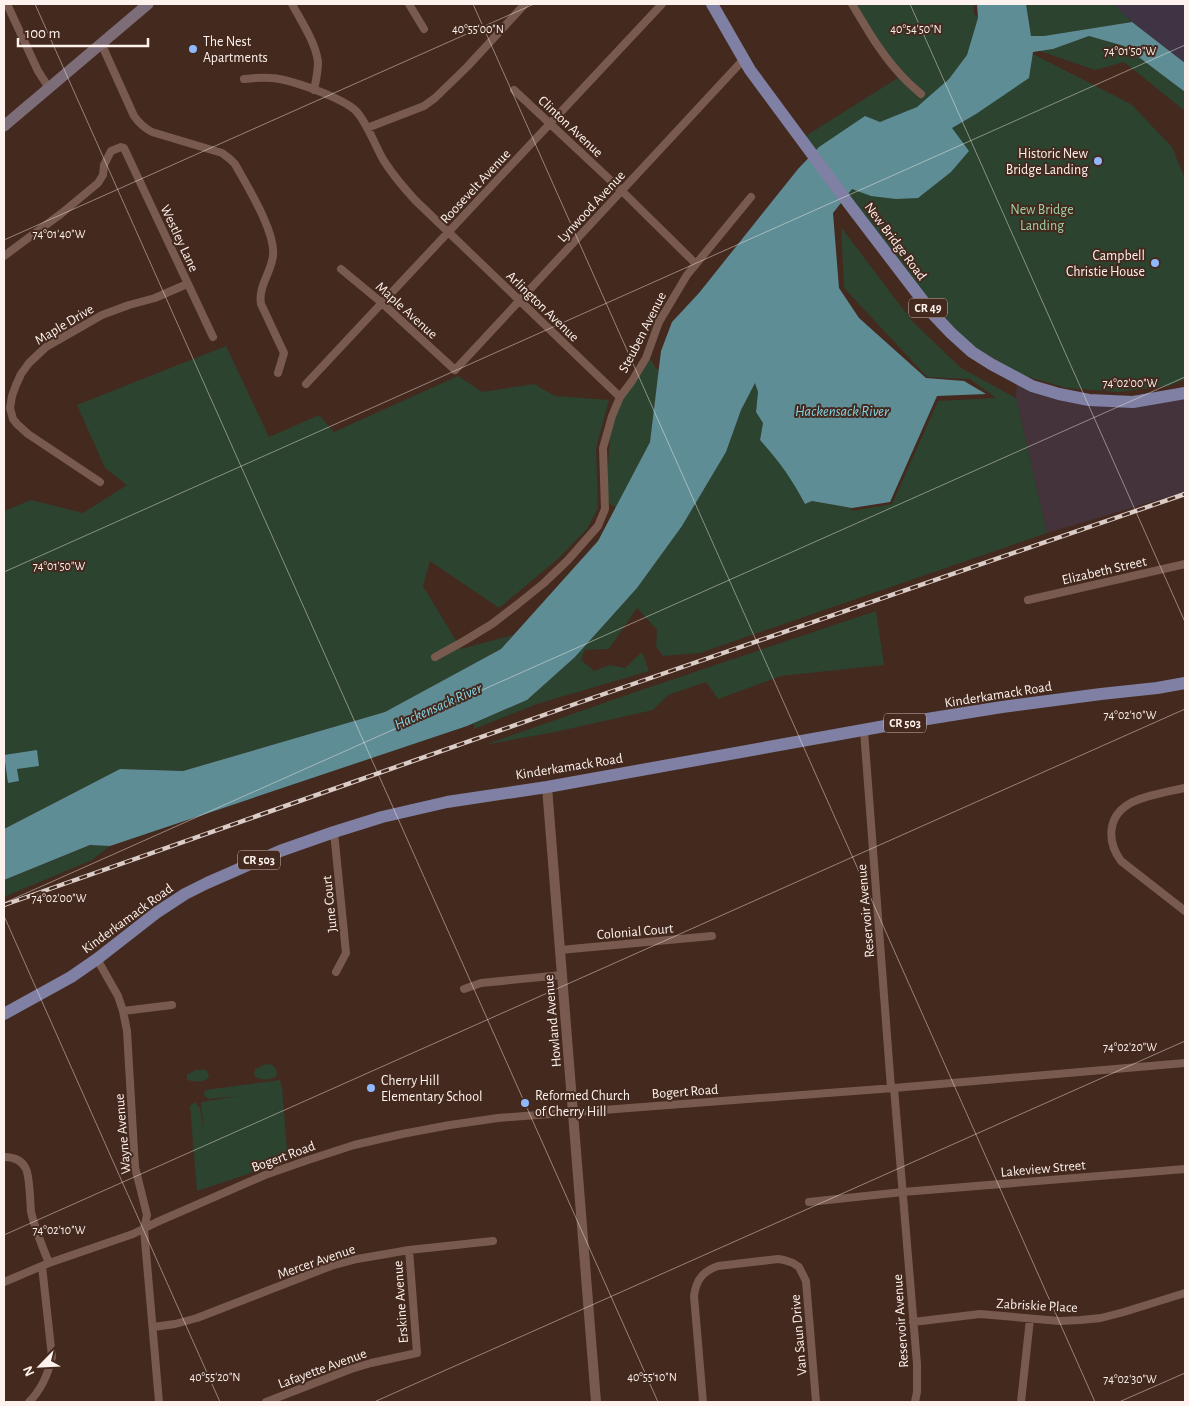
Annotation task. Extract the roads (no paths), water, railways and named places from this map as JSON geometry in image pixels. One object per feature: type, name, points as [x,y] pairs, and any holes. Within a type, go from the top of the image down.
[{"type":"main road","points":[[4,126],[148,4]]},
{"type":"main road","name":"New Bridge Road","points":[[712,4],[760,84],[849,204],[933,314],[972,352],[1032,386],[1089,400],[1134,402],[1185,393]]},
{"type":"main road","name":"Kinderkamack Road","points":[[4,1014],[71,977],[156,913],[185,894],[262,859],[334,832],[382,817],[447,802],[896,724],[1002,707],[1185,683]]},
{"type":"street","points":[[7,4],[38,71],[49,88]]},
{"type":"street","points":[[292,4],[316,52],[318,72],[312,90]]},
{"type":"street","points":[[410,4],[424,29]]},
{"type":"street","points":[[367,128],[424,106],[435,98],[467,67],[525,4]]},
{"type":"street","name":"Roosevelt Avenue","points":[[306,384],[662,4]]},
{"type":"street","points":[[852,4],[884,56],[901,76],[921,94]]},
{"type":"street","points":[[101,43],[134,116],[144,128],[216,151],[235,164],[268,226],[273,244],[272,262],[261,289],[260,297],[261,304],[284,353],[278,373]]},
{"type":"street","name":"Lynwood Avenue","points":[[455,370],[744,59]]},
{"type":"street","name":"Arlington Avenue","points":[[244,79],[266,78],[283,80],[348,104],[359,115],[385,163],[416,200],[620,397]]},
{"type":"street","name":"Clinton Avenue","points":[[514,90],[622,191],[696,264]]},
{"type":"street","name":"Westley Lane","points":[[4,256],[62,213],[98,183],[103,175],[104,165],[111,151],[121,147],[124,148],[213,337]]},
{"type":"street","name":"Steuben Avenue","points":[[434,657],[464,642],[518,604],[568,560],[598,526],[604,509],[603,448],[612,416],[620,397],[646,358],[659,322],[669,304],[696,264],[751,197]]},
{"type":"street","name":"Maple Avenue","points":[[342,269],[455,370]]},
{"type":"street","name":"Maple Drive","points":[[13,419],[10,408],[16,385],[29,362],[46,346],[102,315],[155,298],[187,284]]},
{"type":"street","points":[[4,416],[13,419],[28,434],[100,482]]},
{"type":"street","name":"Elizabeth Street","points":[[1028,600],[1185,564]]},
{"type":"street","name":"Reservoir Avenue","points":[[864,731],[913,1322],[917,1392],[915,1402]]},
{"type":"street","name":"Howland Avenue","points":[[547,786],[596,1402]]},
{"type":"street","points":[[1185,788],[1129,803],[1115,818],[1111,836],[1115,853],[1121,861],[1185,911]]},
{"type":"street","name":"June Court","points":[[334,832],[346,952],[336,972]]},
{"type":"street","name":"Colonial Court","points":[[560,950],[712,936]]},
{"type":"street","name":"Wayne Avenue","points":[[97,959],[118,996],[123,1011],[126,1031],[135,1167],[147,1214],[144,1229],[158,1402]]},
{"type":"street","points":[[464,989],[481,983],[562,974]]},
{"type":"street","points":[[123,1011],[172,1005]]},
{"type":"street","name":"Bogert Road","points":[[4,1282],[45,1265],[133,1234],[265,1175],[354,1145],[450,1124],[498,1118],[893,1088],[1185,1063]]},
{"type":"street","points":[[4,1157],[16,1159],[26,1168],[32,1214],[45,1265],[52,1357],[43,1384],[29,1402]]},
{"type":"street","name":"Lakeview Street","points":[[809,1202],[902,1192],[1185,1169]]},
{"type":"street","name":"Mercer Avenue","points":[[153,1328],[197,1318],[331,1266],[357,1259],[409,1250],[493,1241]]},
{"type":"street","name":"Erskine Avenue","points":[[409,1250],[417,1352]]},
{"type":"street","name":"Van Saun Drive","points":[[703,1402],[694,1296],[698,1280],[710,1269],[718,1266],[778,1259],[799,1267],[806,1281],[816,1402]]},
{"type":"street","name":"Zabriskie Place","points":[[913,1322],[980,1314],[1060,1321],[1102,1318],[1185,1293]]},
{"type":"street","points":[[1021,1402],[1030,1319]]},
{"type":"street","name":"Lafayette Avenue","points":[[266,1402],[371,1362],[417,1352]]},
{"type":"water","name":"Hackensack River","points":[[977,4],[1026,4],[1031,36],[1044,36],[1132,22],[1185,63],[1185,92],[1124,46],[1089,36],[1053,49],[1033,52],[1029,78],[952,128],[969,151],[951,172],[918,198],[896,199],[871,196],[852,189],[833,213],[839,288],[859,318],[926,378],[964,381],[986,394],[937,396],[890,502],[852,508],[812,501],[805,504],[785,470],[760,440],[763,423],[756,412],[758,392],[755,383],[741,410],[726,452],[682,526],[637,588],[575,657],[527,700],[467,726],[110,846],[90,845],[4,880],[4,829],[120,769],[183,771],[385,712],[501,649],[598,541],[650,442],[661,351],[672,322],[699,293],[798,169],[819,147],[865,116],[880,122],[917,107],[949,79],[967,55],[978,18]]},
{"type":"water","points":[[37,750],[39,766],[17,769],[19,781],[8,783],[4,755]]},
{"type":"railway","points":[[4,905],[575,704],[1185,494]]},
{"type":"place","name":"The Nest Apartments","points":[[193,49]]},
{"type":"place","name":"Historic New Bridge Landing","points":[[1098,161]]},
{"type":"place","name":"Campbell Christie House","points":[[1155,263]]},
{"type":"place","name":"Cherry Hill Elementary School","points":[[371,1088]]},
{"type":"place","name":"Reformed Church of Cherry Hill","points":[[525,1103]]},
{"type":"park label","name":"New Bridge Landing","points":[[1042,217]]}]
